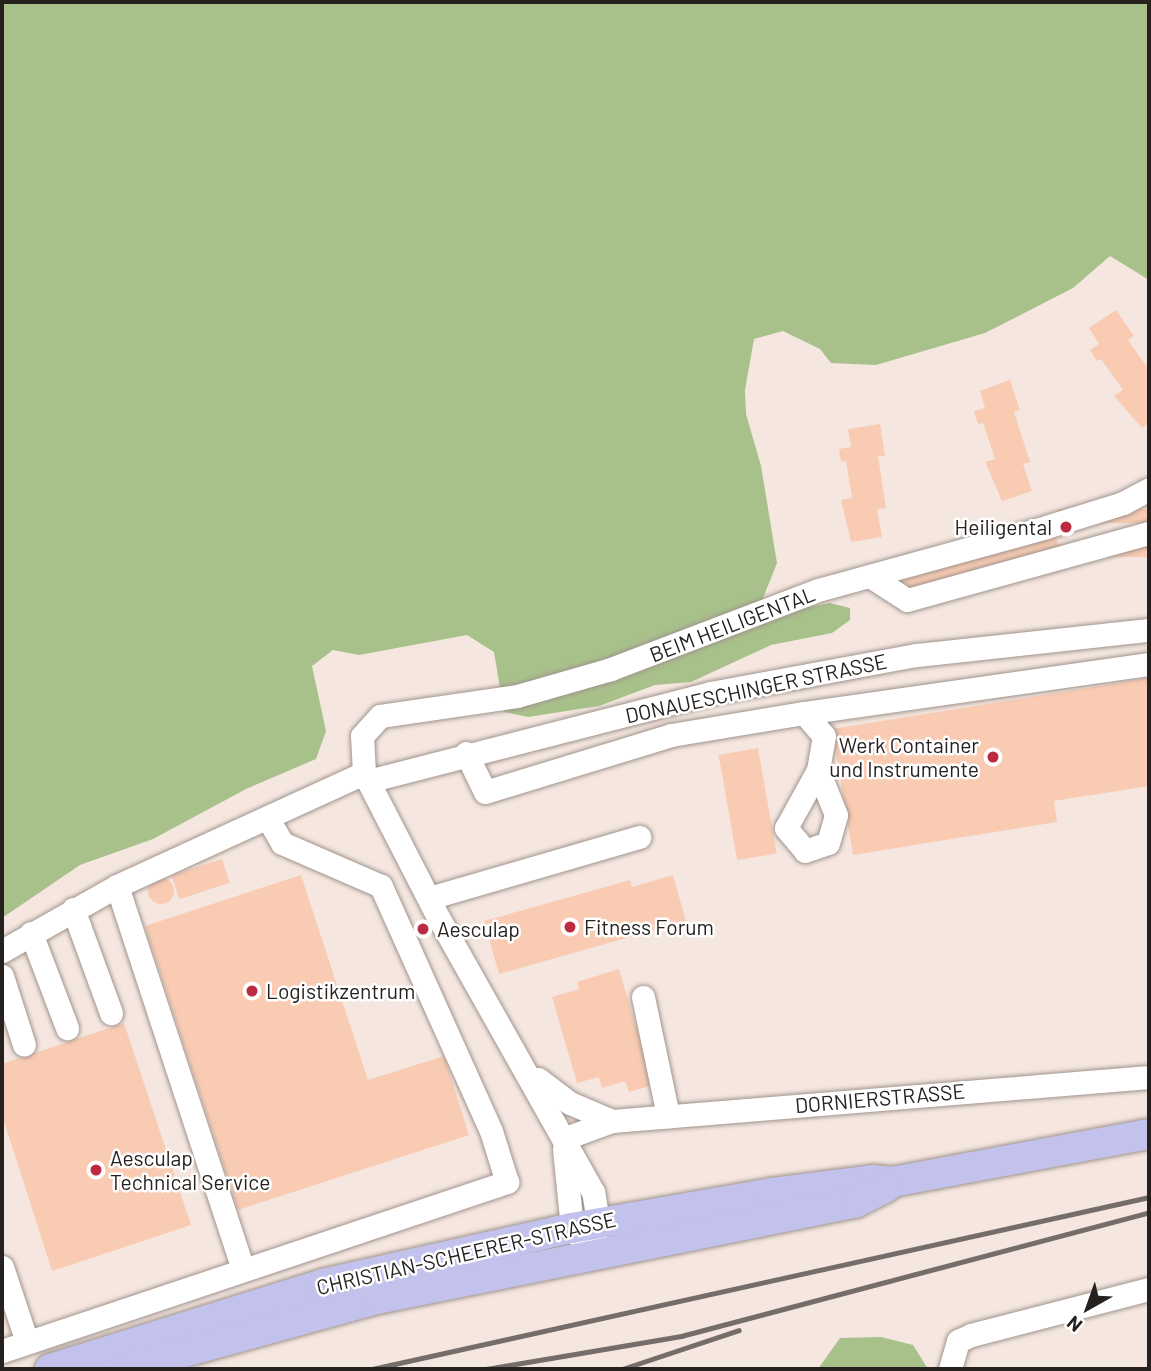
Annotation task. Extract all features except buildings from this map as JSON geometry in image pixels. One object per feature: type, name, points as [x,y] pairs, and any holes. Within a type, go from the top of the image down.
[{"type":"main road","name":"CHRISTIAN-SCHEERER-STRASSE","points":[[50,1369],[323,1284],[585,1225],[772,1193],[873,1180],[892,1182],[1149,1134]]},
{"type":"main road","name":"CHRISTIAN-SCHEERER-STRASSE","points":[[124,1369],[377,1299],[592,1253],[855,1203],[881,1193],[892,1182]]},
{"type":"street","name":"BEIM HEILIGENTAL","points":[[366,777],[362,736],[380,716],[517,696],[584,677],[818,590],[1055,525],[1123,503],[1149,489]]},
{"type":"street","points":[[870,576],[907,600],[1149,533]]},
{"type":"street","name":"DONAUESCHINGER STRASSE","points":[[2,951],[117,886],[366,777],[711,693],[903,657],[1149,630]]},
{"type":"street","points":[[466,753],[485,792],[671,736],[796,715],[1149,664]]},
{"type":"street","points":[[796,715],[824,736],[818,770]]},
{"type":"street","points":[[366,777],[429,898],[526,1066],[593,1192],[585,1225],[592,1253]]},
{"type":"street","points":[[2,1351],[507,1182],[491,1131],[381,886],[282,843],[268,819]]},
{"type":"street","points":[[429,898],[607,843],[639,837]]},
{"type":"street","points":[[117,886],[243,1270]]},
{"type":"street","points":[[73,909],[111,1013]]},
{"type":"street","points":[[31,933],[66,1028]]},
{"type":"street","points":[[2,976],[24,1045]]},
{"type":"street","points":[[643,997],[668,1116]]},
{"type":"street","points":[[526,1066],[551,1091],[612,1121]]},
{"type":"street","name":"DORNIERSTRASSE","points":[[563,1139],[612,1121],[1149,1077]]},
{"type":"street","points":[[2,1267],[27,1342]]},
{"type":"street","points":[[950,1369],[958,1341],[971,1335],[1149,1289]]},
{"type":"green space","points":[[2,2],[1149,2],[1149,280],[1110,256],[1073,288],[985,333],[876,365],[831,363],[820,349],[783,331],[754,339],[745,390],[746,414],[761,466],[777,563],[763,598],[782,612],[830,603],[850,608],[850,620],[832,633],[771,645],[691,682],[655,685],[599,706],[528,717],[504,712],[494,652],[467,635],[359,655],[333,650],[312,666],[326,731],[316,759],[246,789],[153,839],[80,865],[2,918]]},
{"type":"green space","points":[[881,1337],[913,1345],[928,1369],[818,1369],[840,1338]]},
{"type":"railway","points":[[372,1369],[1149,1197]]},
{"type":"railway","points":[[486,1369],[681,1336],[1149,1212]]},
{"type":"railway","points":[[622,1369],[739,1330]]},
{"type":"place","name":"Heiligental","points":[[1066,527]]},
{"type":"place","name":"Werk Container und Instrumente","points":[[993,757]]},
{"type":"place","name":"Fitness Forum","points":[[570,927]]},
{"type":"place","name":"Aesculap","points":[[423,929]]},
{"type":"place","name":"Logistikzentrum","points":[[252,991]]},
{"type":"place","name":"Aesculap Technical Service","points":[[96,1170]]}]
